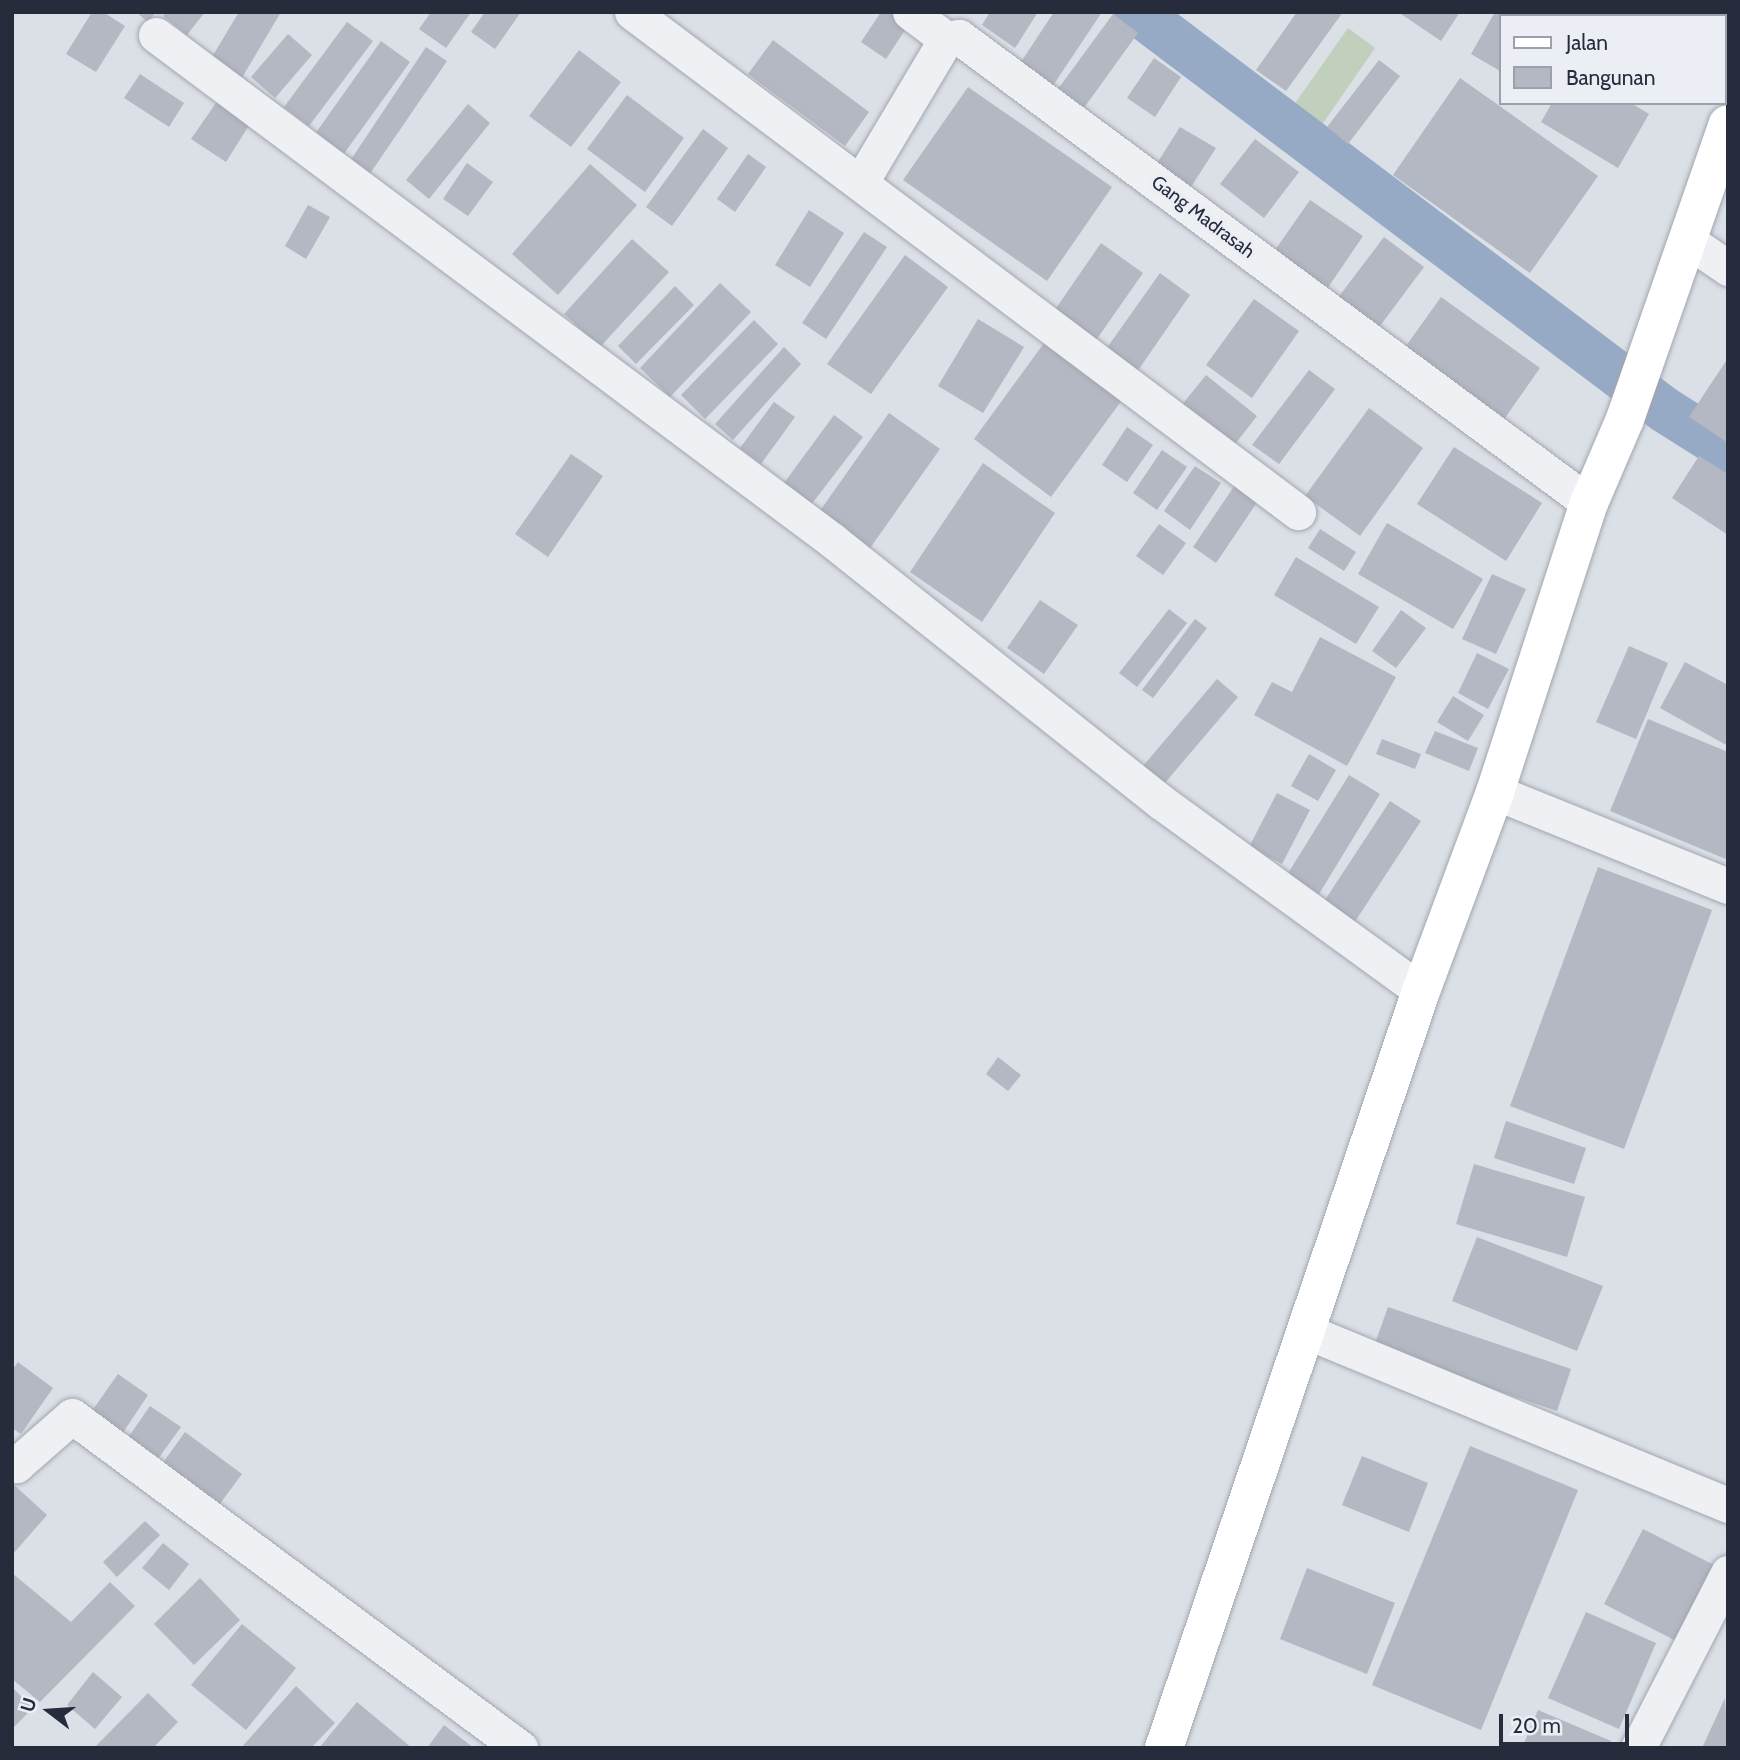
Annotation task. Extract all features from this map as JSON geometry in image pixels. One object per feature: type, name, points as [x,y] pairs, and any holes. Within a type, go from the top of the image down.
[{"type":"main road","points":[[1164,1748],[1308,1332],[1421,991],[1495,792],[1589,503],[1625,419],[1687,240],[1721,167],[1728,124]]},
{"type":"street","points":[[632,12],[862,180],[1298,512]]},
{"type":"street","name":"Gang Madrasah","points":[[910,12],[946,39],[959,37],[973,46],[1589,503]]},
{"type":"street","points":[[156,36],[833,541],[1161,803],[1421,991]]},
{"type":"street","points":[[862,180],[946,39]]},
{"type":"street","points":[[1687,240],[1728,268]]},
{"type":"street","points":[[1495,792],[1728,886]]},
{"type":"street","points":[[1308,1332],[1728,1505]]},
{"type":"street","points":[[12,1461],[16,1465],[72,1416],[520,1748]]},
{"type":"street","points":[[1638,1748],[1728,1573]]},
{"type":"green space","points":[[1348,28],[1375,48],[1319,129],[1291,109]]},
{"type":"building","points":[[92,12],[103,12],[125,26],[96,72],[66,54]]},
{"type":"building","points":[[136,12],[156,12],[148,22]]},
{"type":"building","points":[[166,12],[205,12],[187,35],[163,16]]},
{"type":"building","points":[[239,12],[281,12],[240,81],[209,62]]},
{"type":"building","points":[[431,12],[471,12],[446,48],[419,29]]},
{"type":"building","points":[[485,12],[521,12],[495,49],[471,32]]},
{"type":"building","points":[[881,12],[891,12],[909,24],[886,59],[861,42]]},
{"type":"building","points":[[990,12],[1038,12],[1015,48],[982,25]]},
{"type":"building","points":[[1054,12],[1102,12],[1052,87],[1019,65]]},
{"type":"building","points":[[1297,12],[1343,12],[1286,91],[1256,70]]},
{"type":"building","points":[[1398,12],[1460,12],[1441,41]]},
{"type":"building","points":[[1495,12],[1563,12],[1498,14],[1498,70],[1471,54]]},
{"type":"building","points":[[1581,12],[1621,12],[1600,14]]},
{"type":"building","points":[[1113,14],[1138,33],[1081,112],[1055,93]]},
{"type":"building","points":[[347,22],[373,41],[309,126],[284,107]]},
{"type":"building","points":[[288,34],[312,55],[275,98],[251,77]]},
{"type":"building","points":[[773,40],[869,112],[845,146],[748,74]]},
{"type":"building","points":[[381,41],[410,62],[343,155],[315,134]]},
{"type":"building","points":[[426,47],[447,61],[369,175],[350,161]]},
{"type":"building","points":[[579,50],[621,82],[571,147],[529,116]]},
{"type":"building","points":[[1154,58],[1181,77],[1155,117],[1127,98]]},
{"type":"building","points":[[1379,60],[1400,76],[1348,144],[1327,127]]},
{"type":"building","points":[[140,74],[184,103],[169,127],[124,98]]},
{"type":"building","points":[[1460,78],[1598,176],[1530,273],[1393,175]]},
{"type":"building","points":[[968,87],[1112,187],[1047,281],[903,180]]},
{"type":"building","points":[[627,95],[684,138],[645,192],[587,149]]},
{"type":"building","points":[[218,100],[251,122],[226,162],[191,139]]},
{"type":"building","points":[[468,104],[490,123],[429,199],[406,180]]},
{"type":"building","points":[[1551,105],[1634,105],[1649,114],[1618,168],[1541,122]]},
{"type":"building","points":[[1180,127],[1216,148],[1189,190],[1154,168]]},
{"type":"building","points":[[703,129],[728,148],[672,226],[646,207]]},
{"type":"building","points":[[1255,139],[1299,172],[1264,218],[1220,184]]},
{"type":"building","points":[[748,154],[766,167],[735,212],[717,199]]},
{"type":"building","points":[[467,163],[493,182],[468,216],[443,199]]},
{"type":"building","points":[[590,164],[637,205],[558,295],[512,254]]},
{"type":"building","points":[[1310,200],[1363,236],[1327,289],[1273,253]]},
{"type":"building","points":[[308,205],[330,217],[306,259],[285,246]]},
{"type":"building","points":[[809,210],[844,233],[810,287],[775,265]]},
{"type":"building","points":[[864,232],[887,247],[826,339],[802,323]]},
{"type":"building","points":[[1384,237],[1424,267],[1377,330],[1337,299]]},
{"type":"building","points":[[632,239],[669,272],[600,347],[564,314]]},
{"type":"building","points":[[1101,243],[1143,273],[1092,346],[1050,317]]},
{"type":"building","points":[[905,255],[948,287],[871,394],[827,364]]},
{"type":"building","points":[[1160,273],[1190,295],[1130,382],[1099,359]]},
{"type":"building","points":[[720,283],[751,312],[670,397],[640,368]]},
{"type":"building","points":[[675,286],[694,305],[636,364],[618,346]]},
{"type":"building","points":[[1441,297],[1540,368],[1500,425],[1401,353]]},
{"type":"building","points":[[1254,299],[1299,331],[1252,398],[1206,365]]},
{"type":"building","points":[[978,319],[1024,347],[983,413],[938,386]]},
{"type":"building","points":[[754,320],[778,344],[705,419],[681,395]]},
{"type":"building","points":[[1044,343],[1122,400],[1051,497],[974,439]]},
{"type":"building","points":[[784,347],[801,364],[733,440],[715,424]]},
{"type":"building","points":[[1728,358],[1728,443],[1689,417]]},
{"type":"building","points":[[1309,370],[1335,389],[1279,464],[1252,445]]},
{"type":"building","points":[[1206,375],[1257,416],[1229,452],[1177,411]]},
{"type":"building","points":[[774,402],[795,417],[761,464],[740,448]]},
{"type":"building","points":[[1369,408],[1423,448],[1360,536],[1305,496]]},
{"type":"building","points":[[889,413],[940,449],[868,551],[817,515]]},
{"type":"building","points":[[834,415],[863,437],[811,505],[784,483]]},
{"type":"building","points":[[1127,427],[1153,445],[1127,482],[1102,465]]},
{"type":"building","points":[[1454,447],[1542,503],[1506,561],[1417,504]]},
{"type":"building","points":[[1162,450],[1187,467],[1157,510],[1133,493]]},
{"type":"building","points":[[571,454],[603,476],[548,557],[515,534]]},
{"type":"building","points":[[1699,456],[1728,474],[1728,535],[1672,498]]},
{"type":"building","points":[[983,463],[1055,513],[982,622],[910,572]]},
{"type":"building","points":[[1195,466],[1221,483],[1190,530],[1164,511]]},
{"type":"building","points":[[1237,482],[1260,498],[1216,563],[1193,547]]},
{"type":"building","points":[[1387,523],[1483,579],[1453,629],[1358,574]]},
{"type":"building","points":[[1159,524],[1186,543],[1163,575],[1136,556]]},
{"type":"building","points":[[1320,529],[1356,552],[1344,571],[1308,548]]},
{"type":"building","points":[[1296,557],[1379,607],[1356,644],[1274,595]]},
{"type":"building","points":[[1492,574],[1526,589],[1496,654],[1462,639]]},
{"type":"building","points":[[1040,600],[1078,625],[1044,674],[1007,648]]},
{"type":"building","points":[[1169,609],[1187,623],[1137,687],[1119,673]]},
{"type":"building","points":[[1401,610],[1426,628],[1396,668],[1372,651]]},
{"type":"building","points":[[1195,619],[1207,628],[1153,698],[1142,690]]},
{"type":"building","points":[[1320,637],[1396,677],[1347,766],[1254,715],[1272,682],[1292,692]]},
{"type":"building","points":[[1629,646],[1668,663],[1636,739],[1596,722]]},
{"type":"building","points":[[1477,653],[1509,669],[1488,709],[1458,693]]},
{"type":"building","points":[[1685,662],[1728,685],[1728,746],[1660,708]]},
{"type":"building","points":[[1217,679],[1238,697],[1164,784],[1143,766]]},
{"type":"building","points":[[1453,696],[1484,715],[1468,741],[1437,722]]},
{"type":"building","points":[[1648,719],[1728,752],[1728,860],[1610,811]]},
{"type":"building","points":[[1435,731],[1478,748],[1469,771],[1425,753]]},
{"type":"building","points":[[1382,739],[1421,754],[1415,769],[1376,754]]},
{"type":"building","points":[[1309,754],[1336,770],[1318,801],[1291,786]]},
{"type":"building","points":[[1349,775],[1380,794],[1319,894],[1287,875]]},
{"type":"building","points":[[1277,793],[1310,810],[1282,864],[1249,847]]},
{"type":"building","points":[[1390,801],[1421,821],[1354,923],[1323,903]]},
{"type":"building","points":[[1598,867],[1712,910],[1624,1149],[1510,1106]]},
{"type":"building","points":[[998,1057],[1021,1075],[1008,1091],[986,1074]]},
{"type":"building","points":[[1506,1121],[1586,1148],[1574,1184],[1494,1158]]},
{"type":"building","points":[[1474,1164],[1585,1197],[1567,1257],[1456,1224]]},
{"type":"building","points":[[1477,1237],[1603,1286],[1577,1351],[1452,1301]]},
{"type":"building","points":[[1388,1307],[1571,1369],[1557,1411],[1373,1349]]},
{"type":"building","points":[[18,1362],[53,1388],[21,1434],[12,1428],[12,1370]]},
{"type":"building","points":[[118,1374],[148,1395],[118,1440],[87,1418]]},
{"type":"building","points":[[150,1406],[181,1427],[155,1463],[125,1442]]},
{"type":"building","points":[[185,1432],[242,1474],[213,1513],[157,1471]]},
{"type":"building","points":[[1470,1446],[1578,1490],[1481,1730],[1372,1685]]},
{"type":"building","points":[[1362,1456],[1428,1483],[1409,1532],[1342,1505]]},
{"type":"building","points":[[12,1483],[47,1515],[12,1555]]},
{"type":"building","points":[[145,1521],[160,1535],[117,1577],[103,1562]]},
{"type":"building","points":[[1643,1529],[1722,1569],[1684,1645],[1604,1604]]},
{"type":"building","points":[[163,1543],[189,1564],[169,1590],[142,1568]]},
{"type":"building","points":[[1307,1568],[1395,1603],[1367,1674],[1280,1639]]},
{"type":"building","points":[[12,1573],[71,1622],[110,1582],[135,1606],[40,1702],[12,1679]]},
{"type":"building","points":[[200,1578],[240,1620],[194,1665],[154,1624]]},
{"type":"building","points":[[1586,1612],[1656,1643],[1619,1729],[1548,1698]]},
{"type":"building","points":[[242,1624],[296,1668],[246,1730],[191,1685]]},
{"type":"building","points":[[93,1672],[122,1697],[95,1729],[67,1705]]},
{"type":"building","points":[[296,1686],[335,1723],[311,1748],[241,1748]]},
{"type":"building","points":[[12,1687],[33,1708],[12,1729]]},
{"type":"building","points":[[148,1693],[178,1722],[153,1748],[94,1748]]},
{"type":"building","points":[[1725,1698],[1728,1748],[1702,1748]]},
{"type":"building","points":[[357,1702],[412,1748],[319,1748]]},
{"type":"building","points":[[1538,1710],[1611,1741],[1608,1748],[1522,1748]]},
{"type":"building","points":[[444,1725],[474,1748],[427,1748]]},
{"type":"waterway","points":[[1137,12],[1665,410],[1728,450]]}]
